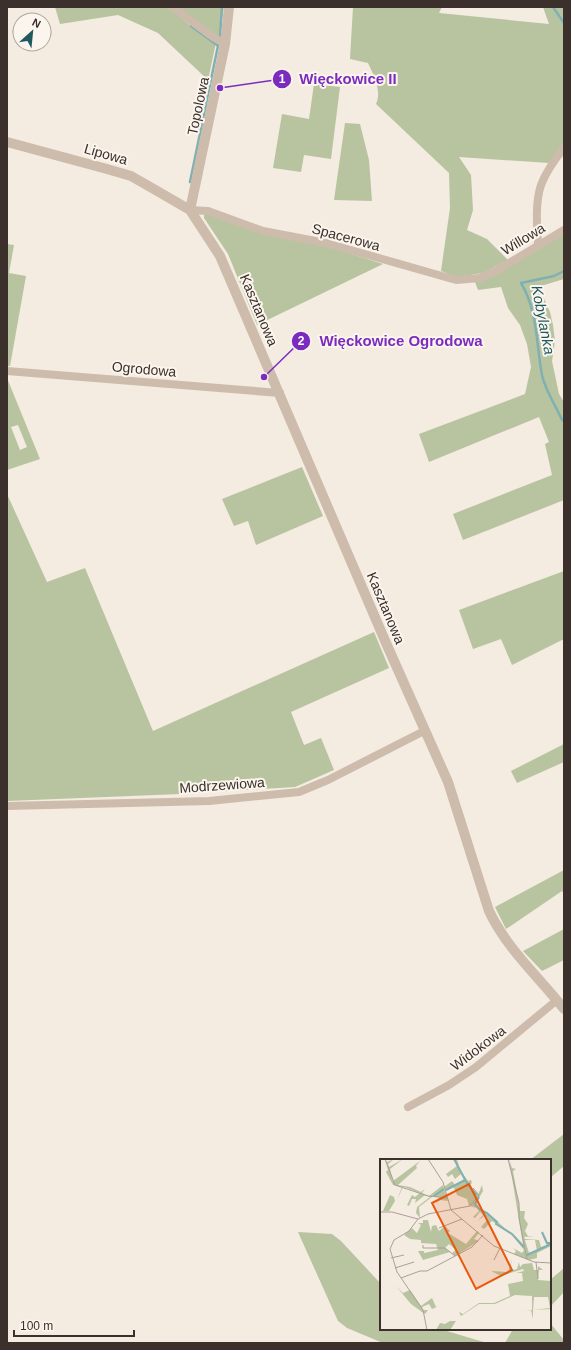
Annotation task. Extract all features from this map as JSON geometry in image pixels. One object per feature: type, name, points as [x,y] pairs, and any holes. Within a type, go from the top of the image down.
[{"type":"street","points":[[173,7],[210,35],[225,44]]},
{"type":"street","name":"Topolowa","points":[[190,210],[225,44],[229,7]]},
{"type":"street","name":"Lipowa","points":[[7,142],[131,176],[190,210]]},
{"type":"street","points":[[538,244],[538,206],[541,186],[553,163],[564,148]]},
{"type":"street","name":"Spacerowa","points":[[190,210],[208,211],[263,231],[326,243],[456,280],[480,278],[496,271]]},
{"type":"street","name":"Kasztanowa","points":[[190,210],[220,256],[424,731],[448,782],[489,911],[498,930],[564,1009]]},
{"type":"street","name":"Willowa","points":[[496,271],[538,244],[564,230]]},
{"type":"street","name":"Ogrodowa","points":[[7,371],[280,393]]},
{"type":"street","name":"Modrzewiowa","points":[[7,806],[209,800],[299,792],[328,780],[424,731]]},
{"type":"street","name":"Widokowa","points":[[408,1107],[449,1085],[476,1067],[557,1000]]},
{"type":"green space","points":[[55,7],[168,7],[197,31],[216,43],[208,80],[158,33],[118,15],[60,24]]},
{"type":"green space","points":[[178,7],[224,7],[219,37],[206,29]]},
{"type":"green space","points":[[353,7],[442,7],[439,13],[549,24],[543,7],[564,7],[564,144],[549,163],[459,157],[471,175],[473,210],[467,230],[487,239],[508,260],[483,273],[456,277],[441,271],[450,208],[449,173],[376,104],[378,99],[378,89],[368,63],[350,59]]},
{"type":"green space","points":[[314,84],[340,87],[331,159],[304,155],[301,172],[273,168],[282,114],[309,119]]},
{"type":"green space","points":[[345,123],[360,124],[369,160],[372,201],[334,200]]},
{"type":"green space","points":[[204,214],[326,246],[383,264],[257,325],[228,254],[204,218]]},
{"type":"green space","points":[[564,230],[564,279],[541,286],[541,292],[550,312],[553,325],[555,341],[552,361],[559,394],[564,402],[564,500],[463,540],[453,514],[552,475],[545,444],[549,442],[539,417],[429,462],[419,434],[525,394],[531,367],[527,344],[520,325],[508,308],[501,287],[478,290],[475,282]]},
{"type":"green space","points":[[7,244],[14,245],[9,273],[26,276],[10,366],[7,366]]},
{"type":"green space","points":[[7,378],[40,459],[7,470]],"holes":[[[18,425],[27,447],[20,450],[11,427]]]},
{"type":"green space","points":[[302,467],[323,516],[256,545],[248,521],[234,526],[222,499]]},
{"type":"green space","points":[[7,494],[47,582],[85,568],[153,731],[374,632],[389,668],[291,712],[304,745],[321,738],[334,770],[295,787],[180,794],[7,801]]},
{"type":"green space","points":[[564,571],[564,639],[512,665],[501,639],[473,649],[459,610]]},
{"type":"green space","points":[[564,744],[564,762],[517,783],[511,771]]},
{"type":"green space","points":[[564,870],[564,894],[562,891],[506,929],[495,907]]},
{"type":"green space","points":[[564,929],[564,960],[542,971],[523,951]]},
{"type":"green space","points":[[564,1134],[564,1166],[551,1177],[551,1159],[531,1159]]},
{"type":"green space","points":[[298,1232],[332,1234],[341,1241],[380,1283],[380,1330],[443,1330],[487,1343],[383,1343],[347,1328],[338,1321]]},
{"type":"green space","points":[[564,1268],[564,1292],[551,1306],[551,1279]]},
{"type":"green space","points":[[551,1324],[564,1340],[564,1343],[505,1343],[512,1330],[551,1330]]},
{"type":"waterway","points":[[190,182],[220,36],[222,7]]},
{"type":"waterway","name":"Kobylanka","points":[[553,7],[564,23]]},
{"type":"waterway","points":[[191,26],[217,45]]},
{"type":"waterway","name":"Kobylanka","points":[[564,271],[554,276],[521,283],[527,294],[534,316],[543,381],[562,420],[564,421]]},
{"type":"place","name":"Więckowice II","points":[[220,88]]},
{"type":"place","name":"Więckowice Ogrodowa","points":[[264,377]]}]
